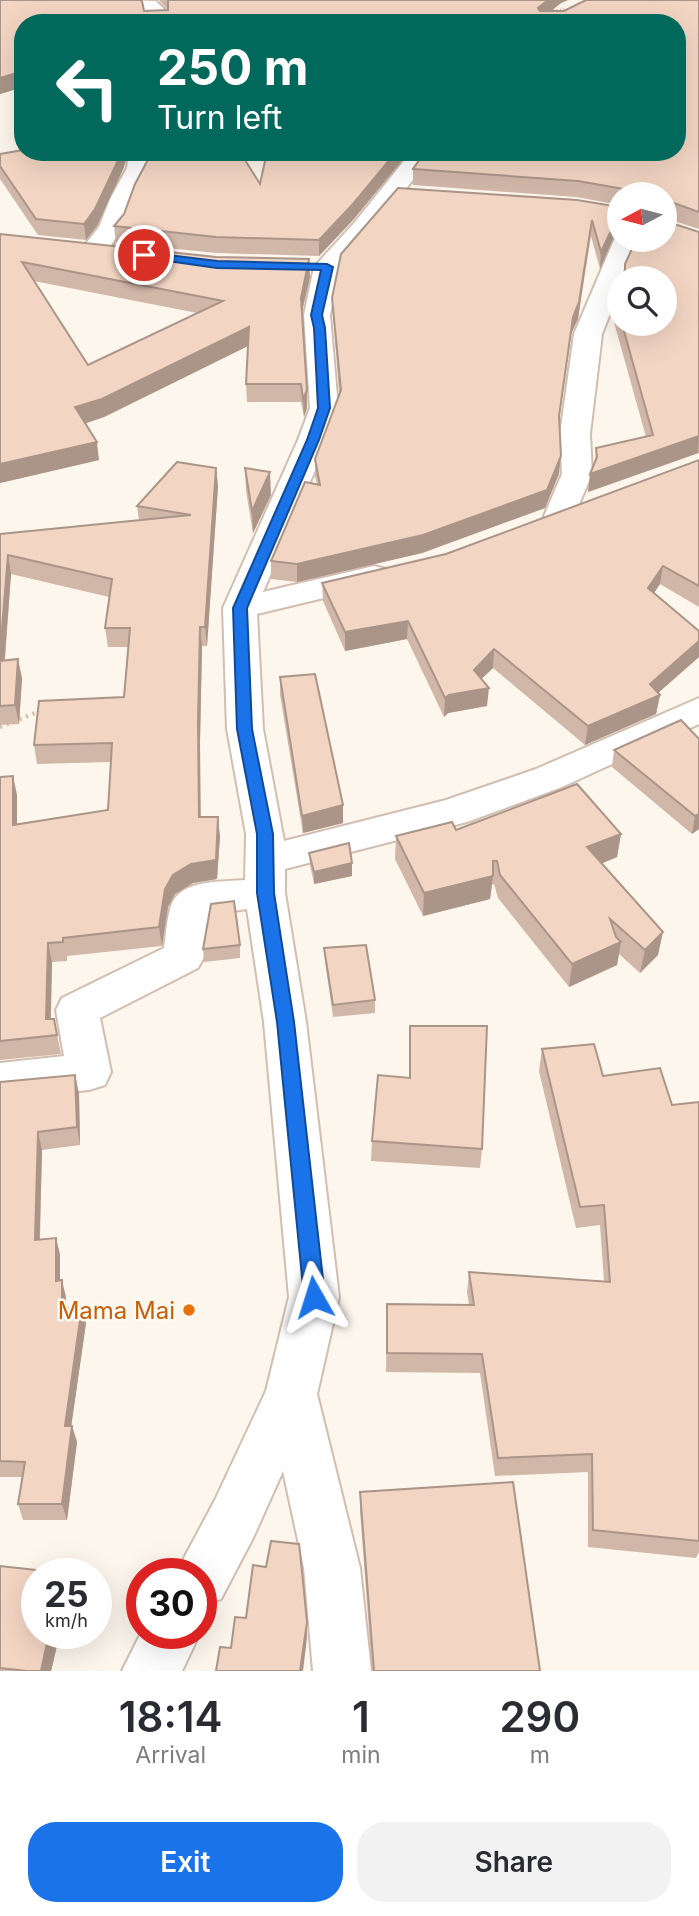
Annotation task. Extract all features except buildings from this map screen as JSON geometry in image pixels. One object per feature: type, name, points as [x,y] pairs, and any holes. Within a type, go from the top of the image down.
[{"type":"street","points":[[126,0],[149,5],[156,14]]},
{"type":"street","points":[[139,161],[139,168],[122,199],[111,229],[81,249],[156,257]]},
{"type":"street","points":[[213,1558],[234,1519],[291,1394],[314,1297],[285,1022],[265,877],[265,834],[245,729],[240,608],[313,440],[324,408],[320,328],[313,267],[401,194],[419,161]]},
{"type":"street","points":[[597,502],[547,521],[578,474],[575,434],[588,334],[621,252]]},
{"type":"street","points":[[240,608],[407,569]]},
{"type":"street","points":[[0,1081],[89,1072],[76,1010],[183,957],[191,906],[206,898],[549,778],[699,710]]},
{"type":"street","points":[[291,1394],[332,1568],[342,1671]]},
{"type":"street","points":[[151,1671],[163,1649]]},
{"type":"path","points":[[539,12],[570,9]]},
{"type":"path","points":[[0,727],[42,711]]},
{"type":"place","name":"Mama Mai","points":[[189,1310]]},
{"type":"route","points":[[144,255],[217,264],[327,267],[317,315],[324,408],[313,440],[240,608],[245,729],[265,834],[265,893],[285,1022],[314,1297]]}]
